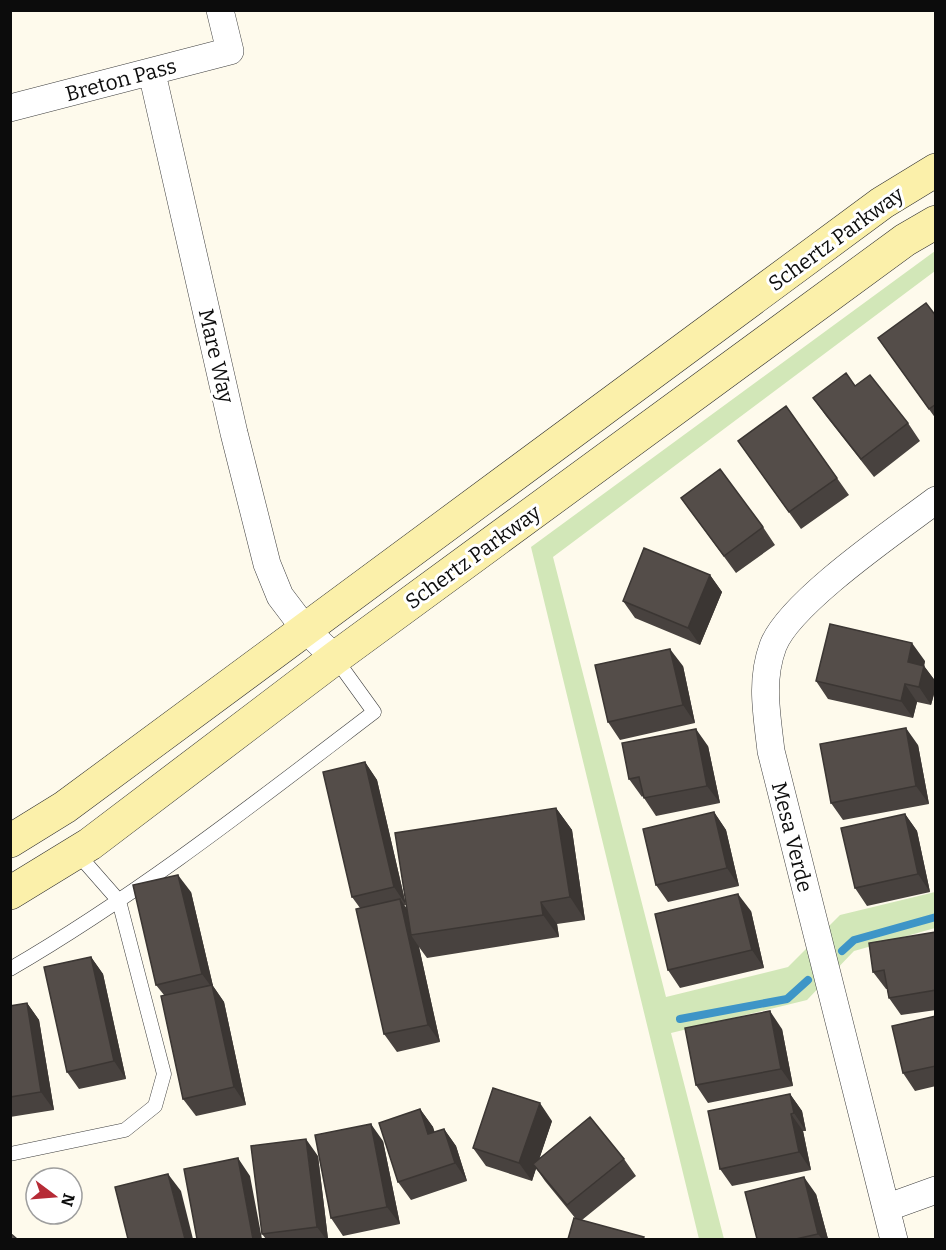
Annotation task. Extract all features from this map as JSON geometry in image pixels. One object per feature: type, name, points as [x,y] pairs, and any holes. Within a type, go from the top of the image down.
[{"type":"main road","name":"Schertz Parkway","points":[[10,841],[65,807],[882,203],[936,170]]},
{"type":"main road","name":"Schertz Parkway","points":[[10,893],[76,852],[335,658],[904,240],[936,222]]},
{"type":"street","name":"Breton Pass","points":[[10,108],[231,51],[220,10]]},
{"type":"street","name":"Mare Way","points":[[152,73],[234,433],[267,564],[280,596],[305,629],[335,658]]},
{"type":"street","name":"Mesa Verde","points":[[894,1239],[771,751],[764,686],[773,645],[800,606],[936,500]]},
{"type":"street","points":[[886,1208],[936,1190]]},
{"type":"lane","points":[[10,969],[85,926],[374,712],[335,658]]},
{"type":"lane","points":[[10,1154],[124,1130],[155,1106],[164,1074],[119,901],[76,852]]},
{"type":"green space","points":[[935,251],[935,271],[553,557],[666,997],[788,967],[840,915],[935,892],[935,928],[854,951],[807,1000],[671,1033],[724,1239],[699,1239],[531,547]]},
{"type":"building","points":[[926,303],[936,316],[936,404],[929,409],[878,338]]},
{"type":"building","points":[[846,373],[855,386],[870,375],[908,423],[861,459],[813,398]]},
{"type":"building","points":[[786,406],[837,478],[789,512],[738,441]]},
{"type":"building","points":[[720,469],[763,527],[724,556],[681,498]]},
{"type":"building","points":[[644,548],[710,575],[688,628],[623,601]]},
{"type":"building","points":[[830,624],[912,643],[908,662],[924,666],[919,687],[905,684],[901,701],[816,681]]},
{"type":"building","points":[[670,649],[683,705],[608,722],[595,665]]},
{"type":"building","points":[[906,728],[916,786],[831,803],[820,744]]},
{"type":"building","points":[[696,729],[707,786],[644,798],[639,777],[629,779],[622,743]]},
{"type":"building","points":[[365,762],[394,887],[352,897],[323,772]]},
{"type":"building","points":[[556,808],[570,897],[541,902],[543,915],[411,935],[395,833]]},
{"type":"building","points":[[714,812],[727,868],[656,885],[643,829]]},
{"type":"building","points":[[905,814],[918,874],[855,888],[841,828]]},
{"type":"building","points":[[178,875],[202,974],[156,985],[133,885]]},
{"type":"building","points":[[738,894],[752,950],[668,970],[655,914]]},
{"type":"building","points":[[400,899],[428,1025],[384,1034],[356,909]]},
{"type":"building","points":[[936,932],[936,990],[889,998],[884,970],[873,972],[869,943]]},
{"type":"building","points":[[91,957],[114,1061],[67,1072],[44,967]]},
{"type":"building","points":[[212,985],[234,1087],[183,1099],[161,996]]},
{"type":"building","points":[[27,1003],[41,1092],[10,1097],[10,1006]]},
{"type":"building","points":[[770,1011],[781,1069],[696,1085],[685,1028]]},
{"type":"building","points":[[936,1016],[936,1066],[903,1073],[892,1026]]},
{"type":"building","points":[[493,1088],[540,1103],[519,1163],[473,1148]]},
{"type":"building","points":[[790,1094],[794,1113],[791,1114],[799,1152],[720,1169],[708,1111]]},
{"type":"building","points":[[420,1109],[428,1134],[444,1129],[455,1163],[398,1182],[379,1123]]},
{"type":"building","points":[[590,1117],[624,1159],[567,1205],[533,1164]]},
{"type":"building","points":[[371,1124],[387,1207],[331,1218],[315,1135]]},
{"type":"building","points":[[306,1139],[317,1227],[262,1234],[251,1146]]},
{"type":"building","points":[[238,1158],[253,1239],[197,1239],[184,1169]]},
{"type":"building","points":[[168,1174],[185,1239],[128,1239],[115,1187]]},
{"type":"building","points":[[804,1177],[818,1234],[796,1239],[757,1239],[745,1192]]},
{"type":"building","points":[[574,1218],[644,1237],[643,1239],[568,1239]]},
{"type":"waterway","points":[[842,951],[854,940],[936,917]]},
{"type":"waterway","points":[[680,1019],[787,999],[808,980]]}]
